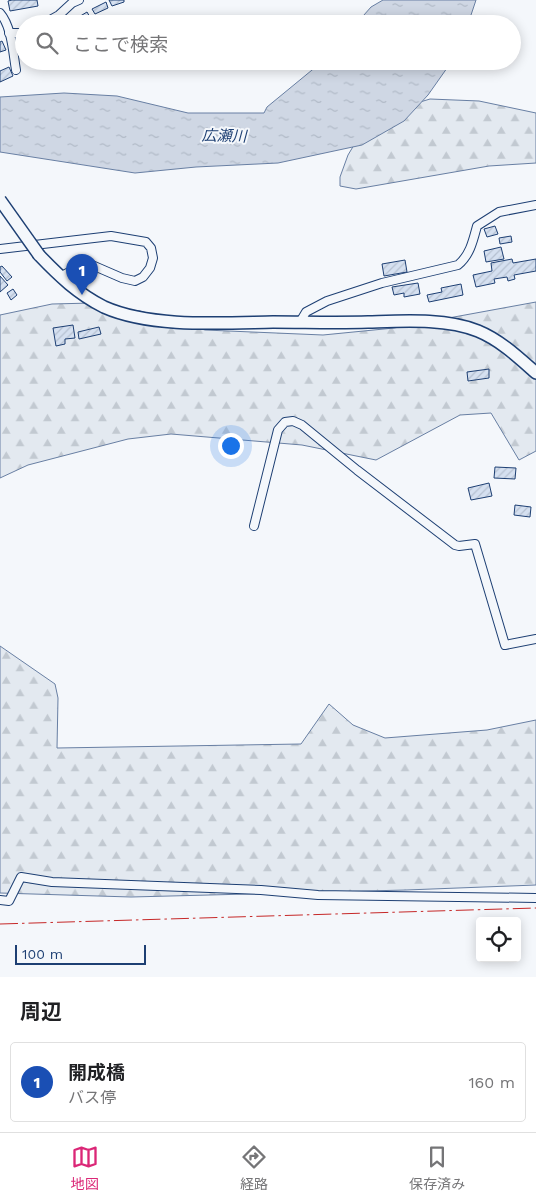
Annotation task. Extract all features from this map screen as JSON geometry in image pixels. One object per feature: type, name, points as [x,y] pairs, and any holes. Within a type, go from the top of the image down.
[{"type":"street","points":[[57,15],[72,3],[79,0]]},
{"type":"street","points":[[0,13],[4,18],[9,33],[15,65]]},
{"type":"street","points":[[9,33],[15,33]]},
{"type":"street","points":[[0,200],[39,255],[60,277],[85,297],[125,314],[150,320],[202,322],[398,321],[452,324],[477,330],[497,340],[536,373]]},
{"type":"street","points":[[300,322],[306,312],[327,301],[382,283],[458,265],[466,259],[477,226],[499,212],[536,205]]},
{"type":"street","points":[[0,249],[111,236],[146,242],[151,248],[153,258],[150,268],[144,277],[135,281],[122,278],[92,265],[78,267],[60,277]]},
{"type":"street","points":[[254,526],[278,430],[285,422],[293,421],[302,425],[455,545],[475,544],[505,645],[536,639]]},
{"type":"street","points":[[0,900],[9,901],[21,877],[52,882],[261,890],[318,895],[536,898]]},
{"type":"green space","points":[[430,99],[479,101],[536,113],[536,163],[489,166],[356,189],[340,186],[340,177],[348,155],[360,135],[387,112]]},
{"type":"green space","points":[[536,302],[536,451],[519,460],[491,413],[460,415],[376,460],[302,445],[171,434],[128,439],[28,465],[0,478],[0,315],[52,304],[92,303],[106,307],[140,311],[205,330],[323,335],[394,328]]},
{"type":"green space","points":[[0,646],[55,684],[58,698],[57,748],[301,744],[329,704],[353,725],[385,738],[487,730],[536,720],[536,885],[131,897],[0,893]]},
{"type":"water","points":[[383,0],[476,0],[471,15],[364,15],[371,7]]},
{"type":"water","name":"広瀬川","points":[[312,70],[446,70],[428,95],[404,121],[362,145],[278,163],[196,167],[135,173],[0,152],[0,97],[64,93],[117,96],[188,113],[264,113],[267,107]]},
{"type":"building","points":[[37,0],[38,6],[10,11],[8,1]]},
{"type":"building","points":[[109,0],[124,0],[124,2],[112,6]]},
{"type":"building","points":[[106,2],[108,8],[95,14],[92,9]]},
{"type":"building","points":[[2,41],[6,50],[0,52],[0,42]]},
{"type":"building","points":[[9,67],[13,76],[0,82],[0,71]]},
{"type":"building","points":[[495,226],[498,234],[487,237],[484,229]]},
{"type":"building","points":[[511,236],[512,242],[500,244],[499,238]]},
{"type":"building","points":[[501,247],[504,259],[486,262],[484,251]]},
{"type":"building","points":[[512,259],[513,263],[536,259],[536,271],[514,275],[515,279],[508,281],[507,277],[494,279],[495,283],[476,287],[473,275],[492,271],[491,263]]},
{"type":"building","points":[[405,260],[407,272],[384,276],[382,264]]},
{"type":"building","points":[[2,266],[12,277],[7,281],[0,272],[0,267]]},
{"type":"building","points":[[0,276],[8,285],[0,292]]},
{"type":"building","points":[[418,283],[420,294],[404,297],[404,293],[394,295],[392,287]]},
{"type":"building","points":[[461,284],[463,295],[429,302],[427,295],[442,292],[441,288]]},
{"type":"building","points":[[13,289],[17,295],[11,300],[7,293]]},
{"type":"building","points":[[73,325],[75,338],[65,339],[65,344],[56,346],[53,328]]},
{"type":"building","points":[[99,327],[101,334],[79,339],[78,332]]},
{"type":"building","points":[[489,369],[489,378],[468,381],[467,372]]},
{"type":"building","points":[[495,467],[516,468],[515,479],[494,478]]},
{"type":"building","points":[[489,483],[492,496],[471,500],[468,488]]},
{"type":"building","points":[[515,505],[531,507],[530,517],[514,515]]},
{"type":"power","points":[[0,924],[536,908]]},
{"type":"place","name":"開成橋","points":[[82,295]]}]
